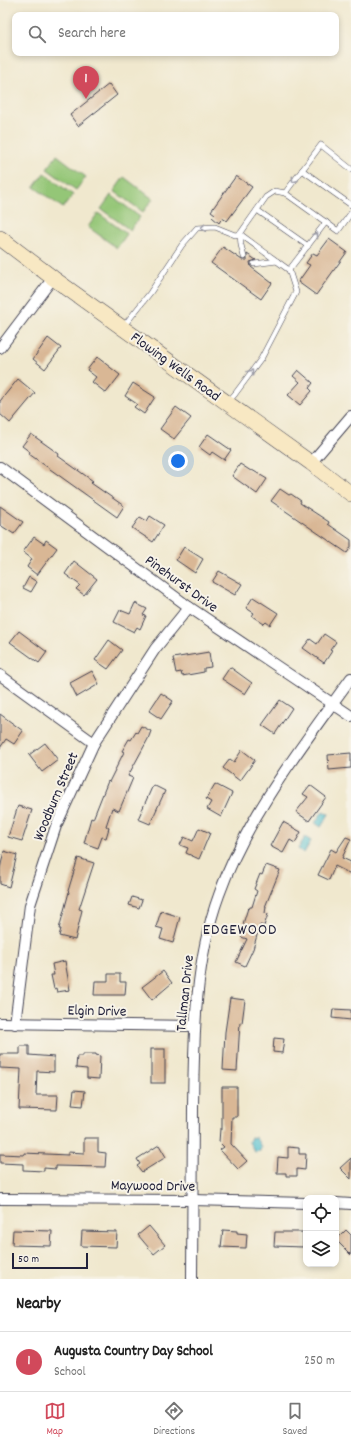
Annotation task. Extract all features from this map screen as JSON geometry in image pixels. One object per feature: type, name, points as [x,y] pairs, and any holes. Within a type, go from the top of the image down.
[{"type":"main road","name":"Flowing Wells Road","points":[[0,238],[53,278],[311,463],[351,494]]},
{"type":"street","points":[[0,348],[53,278]]},
{"type":"street","points":[[311,463],[351,416]]},
{"type":"street","name":"Pinehurst Drive","points":[[0,468],[189,607],[351,716]]},
{"type":"street","name":"Woodburn Street","points":[[15,1024],[30,905],[56,826],[94,743],[155,649],[189,607]]},
{"type":"street","points":[[0,675],[94,743]]},
{"type":"street","name":"Tallman Drive","points":[[192,1279],[194,1026],[202,962],[209,927],[219,895],[239,849],[265,801],[351,678]]},
{"type":"street","name":"Elgin Drive","points":[[0,1023],[194,1026]]},
{"type":"street","name":"Maywood Drive","points":[[0,1199],[192,1200],[303,1203]]},
{"type":"street","points":[[339,1204],[351,1204]]},
{"type":"lane","points":[[285,194],[321,145],[351,169]]},
{"type":"lane","points":[[302,170],[351,205]]},
{"type":"lane","points":[[244,257],[240,234],[266,197],[276,190],[285,194],[338,231],[351,213]]},
{"type":"lane","points":[[257,210],[308,246]]},
{"type":"lane","points":[[289,270],[326,222]]},
{"type":"lane","points":[[123,328],[150,293],[182,245],[197,228],[215,227],[234,235],[240,234],[289,270],[296,292],[261,359],[235,394],[227,402]]},
{"type":"lane","points":[[254,264],[277,261]]},
{"type":"green space","points":[[57,155],[86,177],[76,190],[47,169]]},
{"type":"green space","points":[[44,173],[73,195],[63,208],[34,187]]},
{"type":"green space","points":[[124,177],[153,199],[143,212],[114,191]]},
{"type":"green space","points":[[111,195],[140,217],[130,230],[101,209]]},
{"type":"green space","points":[[98,213],[127,234],[117,248],[88,227]]},
{"type":"water","points":[[323,811],[329,814],[321,827],[315,823]]},
{"type":"water","points":[[305,837],[311,841],[304,853],[298,849]]},
{"type":"water","points":[[251,1137],[256,1138],[261,1147],[260,1151],[255,1152],[249,1142]]},
{"type":"building","points":[[109,84],[117,95],[78,126],[70,115]]},
{"type":"building","points":[[236,176],[252,187],[227,221],[222,218],[219,223],[212,217],[215,214],[211,211]]},
{"type":"building","points":[[329,239],[347,252],[316,295],[298,282],[310,265],[306,263],[313,253],[317,255]]},
{"type":"building","points":[[223,247],[242,260],[247,260],[247,254],[256,260],[250,262],[251,267],[272,283],[261,299],[211,263]]},
{"type":"building","points":[[48,338],[61,348],[45,369],[33,359]]},
{"type":"building","points":[[97,357],[120,375],[106,393],[92,382],[96,377],[87,370]]},
{"type":"building","points":[[298,370],[313,383],[309,388],[312,391],[300,405],[288,395],[300,382],[293,376]]},
{"type":"building","points":[[18,379],[35,393],[10,423],[0,414],[0,401]]},
{"type":"building","points":[[133,383],[155,397],[144,414],[134,407],[137,404],[125,396]]},
{"type":"building","points":[[176,407],[191,418],[174,439],[160,429]]},
{"type":"building","points":[[31,434],[59,454],[58,456],[93,481],[91,483],[124,506],[117,517],[29,454],[30,452],[22,446]]},
{"type":"building","points":[[208,434],[231,450],[224,460],[212,452],[210,455],[199,447]]},
{"type":"building","points":[[240,464],[267,479],[257,494],[232,476]]},
{"type":"building","points":[[280,489],[301,501],[300,503],[329,522],[328,524],[351,540],[351,547],[347,553],[271,501]]},
{"type":"building","points":[[0,506],[23,522],[14,534],[0,525]]},
{"type":"building","points":[[150,516],[164,525],[153,542],[132,528],[140,517],[147,521]]},
{"type":"building","points":[[34,537],[44,544],[46,540],[57,548],[37,575],[27,567],[32,559],[23,552]]},
{"type":"building","points":[[184,547],[203,559],[195,573],[176,560]]},
{"type":"building","points":[[74,561],[97,579],[84,595],[76,589],[80,585],[65,574]]},
{"type":"building","points":[[219,571],[242,584],[235,595],[212,582]]},
{"type":"building","points":[[29,577],[37,582],[31,592],[23,588]]},
{"type":"building","points":[[253,597],[278,613],[270,625],[266,622],[264,624],[252,616],[254,613],[246,608]]},
{"type":"building","points":[[135,603],[147,609],[143,615],[146,616],[140,629],[137,627],[134,632],[114,622],[120,610],[130,614]]},
{"type":"building","points":[[19,631],[47,652],[39,663],[10,642]]},
{"type":"building","points":[[324,634],[336,642],[330,650],[332,651],[324,663],[303,648],[310,639],[317,644]]},
{"type":"building","points":[[109,640],[122,650],[108,669],[95,660]]},
{"type":"building","points":[[209,652],[211,667],[204,668],[204,672],[182,676],[181,672],[176,673],[173,658]]},
{"type":"building","points":[[230,667],[252,683],[245,694],[222,679]]},
{"type":"building","points":[[92,671],[99,684],[77,697],[70,683]]},
{"type":"building","points":[[161,693],[173,701],[161,719],[149,711]]},
{"type":"building","points":[[280,700],[292,708],[275,734],[262,725]]},
{"type":"building","points":[[0,714],[23,731],[14,744],[6,739],[0,748]]},
{"type":"building","points":[[141,726],[151,731],[128,776],[133,778],[119,811],[112,808],[106,826],[109,828],[106,838],[102,837],[98,848],[84,843],[91,818],[93,819],[108,781],[109,782],[124,752],[122,751],[129,739],[131,740]]},
{"type":"building","points":[[45,743],[58,760],[42,772],[29,755]]},
{"type":"building","points":[[242,750],[255,760],[240,781],[223,768],[230,759],[234,762]]},
{"type":"building","points":[[351,753],[351,768],[329,770],[328,755]]},
{"type":"building","points":[[215,784],[232,793],[221,817],[207,809],[211,802],[206,799]]},
{"type":"building","points":[[153,785],[165,791],[150,824],[138,819]]},
{"type":"building","points":[[310,785],[326,797],[309,821],[296,812],[308,797],[303,794]]},
{"type":"building","points":[[18,806],[32,810],[22,841],[8,837]]},
{"type":"building","points":[[283,822],[301,832],[295,843],[290,840],[283,853],[270,846]]},
{"type":"building","points":[[199,828],[210,833],[199,859],[186,853],[188,848],[180,845],[184,837],[193,841]]},
{"type":"building","points":[[346,837],[351,839],[342,858],[351,862],[351,874],[335,866],[329,880],[318,875],[331,849],[336,852]]},
{"type":"building","points":[[4,851],[17,855],[9,887],[0,884],[0,869]]},
{"type":"building","points":[[78,858],[94,863],[79,909],[82,910],[75,940],[59,936],[61,929],[59,929]]},
{"type":"building","points":[[266,865],[280,870],[265,907],[265,913],[268,914],[264,926],[260,925],[253,949],[245,966],[236,962],[247,939],[241,937],[245,924],[243,924],[248,908],[249,909],[252,907],[257,891],[254,889],[260,874],[262,875]]},
{"type":"building","points":[[132,897],[142,900],[139,908],[129,905]]},
{"type":"building","points":[[161,911],[180,917],[173,943],[160,939],[163,929],[156,927]]},
{"type":"building","points":[[65,961],[70,990],[57,992],[56,988],[54,989],[51,975],[54,975],[52,964]]},
{"type":"building","points":[[163,971],[172,983],[152,1000],[142,987]]},
{"type":"building","points":[[108,974],[120,974],[120,982],[126,982],[125,995],[94,995],[95,981],[108,981]]},
{"type":"building","points":[[230,998],[245,1000],[242,1023],[240,1022],[237,1071],[223,1070],[225,1032]]},
{"type":"building","points":[[333,1009],[351,1010],[351,1020],[332,1018]]},
{"type":"building","points":[[274,1038],[284,1039],[282,1053],[273,1052]]},
{"type":"building","points":[[20,1046],[29,1046],[29,1055],[54,1057],[54,1072],[37,1071],[36,1095],[58,1095],[57,1110],[19,1109],[21,1069],[0,1068],[0,1054],[20,1054]]},
{"type":"building","points":[[151,1049],[165,1049],[165,1083],[151,1083]]},
{"type":"building","points":[[83,1054],[96,1054],[100,1056],[99,1079],[87,1078],[87,1069],[76,1068],[77,1056],[83,1056]]},
{"type":"building","points":[[222,1087],[237,1087],[237,1117],[232,1117],[231,1144],[247,1161],[238,1169],[220,1150],[224,1147],[219,1142],[220,1129],[222,1129]]},
{"type":"building","points":[[74,1090],[85,1091],[83,1106],[72,1105]]},
{"type":"building","points":[[84,1138],[98,1138],[98,1152],[106,1153],[105,1167],[56,1166],[56,1169],[44,1168],[44,1171],[23,1170],[23,1164],[0,1163],[0,1154],[24,1155],[24,1153],[68,1155],[68,1152],[84,1153]]},
{"type":"building","points":[[159,1145],[166,1157],[142,1172],[137,1166],[140,1164],[137,1159]]},
{"type":"building","points":[[288,1147],[299,1148],[299,1154],[306,1154],[305,1170],[297,1169],[297,1176],[286,1176],[286,1173],[277,1173],[278,1157],[288,1158]]},
{"type":"building","points":[[351,1158],[351,1179],[340,1168]]},
{"type":"building","points":[[149,1226],[165,1245],[154,1254],[138,1235]]},
{"type":"building","points":[[13,1230],[52,1231],[51,1246],[12,1245]]},
{"type":"building","points":[[223,1230],[237,1231],[237,1233],[247,1234],[246,1248],[221,1247]]},
{"type":"building","points":[[346,1230],[351,1235],[351,1255],[339,1243],[339,1237]]},
{"type":"building","points":[[82,1231],[117,1232],[116,1247],[81,1246]]},
{"type":"building","points":[[275,1232],[303,1232],[303,1247],[274,1246]]},
{"type":"place","name":"Augusta Country Day School","points":[[86,99]]},
{"type":"district","name":"EDGEWOOD","points":[[240,928]]}]
